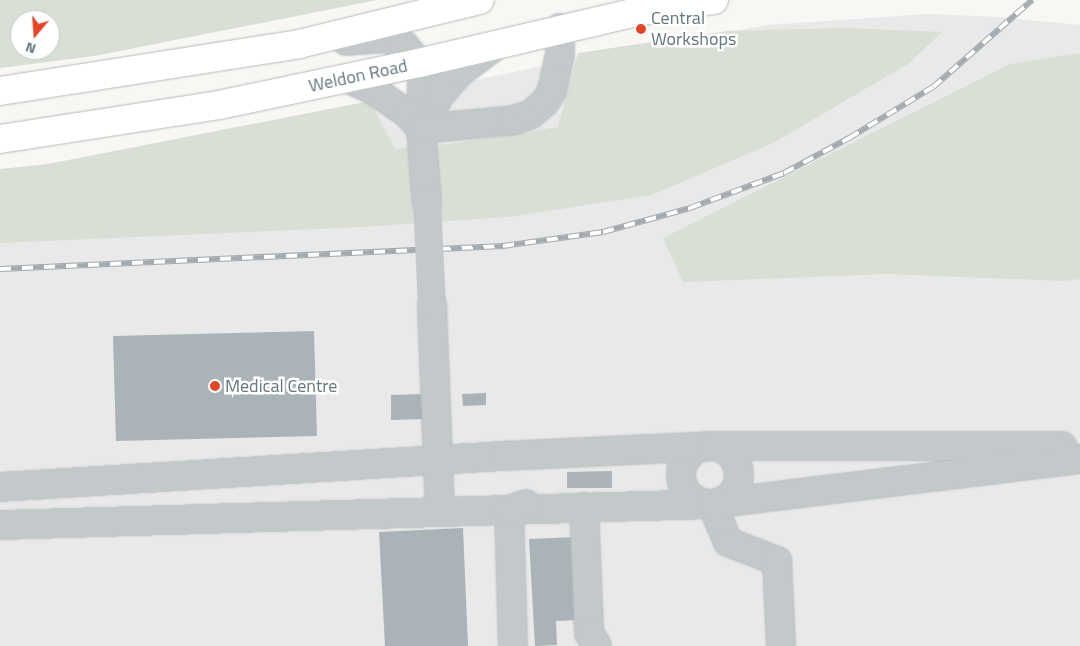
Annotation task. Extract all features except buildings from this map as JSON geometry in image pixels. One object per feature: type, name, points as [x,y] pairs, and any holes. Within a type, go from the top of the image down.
[{"type":"highway","points":[[0,91],[299,44],[480,0]]},
{"type":"highway","name":"Weldon Road","points":[[0,139],[219,105],[496,45],[560,28],[637,12],[714,0]]},
{"type":"street","points":[[421,129],[514,120],[531,114],[545,102],[552,91],[560,54],[560,28]]},
{"type":"street","points":[[299,44],[386,38],[405,46],[419,62],[422,80],[421,129],[427,203],[440,511]]},
{"type":"street","points":[[421,129],[431,107],[459,73],[496,45]]},
{"type":"street","points":[[346,78],[384,97],[408,114],[421,129]]},
{"type":"street","points":[[0,487],[502,456],[550,468],[615,465],[664,449],[712,446],[1080,446]]},
{"type":"street","points":[[712,446],[729,453],[738,470],[735,488],[729,496],[712,504],[702,503],[687,492],[681,475],[687,458],[694,451],[712,446]]},
{"type":"street","points":[[0,525],[712,504],[1080,459]]},
{"type":"street","points":[[509,510],[555,494],[615,492],[662,504]]},
{"type":"street","points":[[712,504],[728,542],[777,561],[780,646]]},
{"type":"street","points":[[584,507],[590,633],[597,646]]},
{"type":"street","points":[[509,510],[513,646]]},
{"type":"shaded area","points":[[0,0],[377,0],[95,56],[0,68]]},
{"type":"shaded area","points":[[928,14],[998,17],[1080,25],[1080,646],[0,646],[0,177],[50,172],[579,58],[768,25]]},
{"type":"shaded area","points":[[845,28],[942,32],[908,64],[773,143],[652,195],[508,217],[362,227],[0,243],[0,169],[48,164],[370,101],[395,149],[449,144],[558,127],[578,53],[727,31]]},
{"type":"shaded area","points":[[1080,53],[1080,279],[1065,281],[886,274],[683,282],[663,238],[1010,64]]},
{"type":"railway","points":[[0,269],[503,246],[603,232],[690,208],[784,173],[849,138],[933,87],[1032,0]]},
{"type":"place","name":"Central Workshops","points":[[641,29]]},
{"type":"place","name":"Medical Centre","points":[[215,386]]}]
